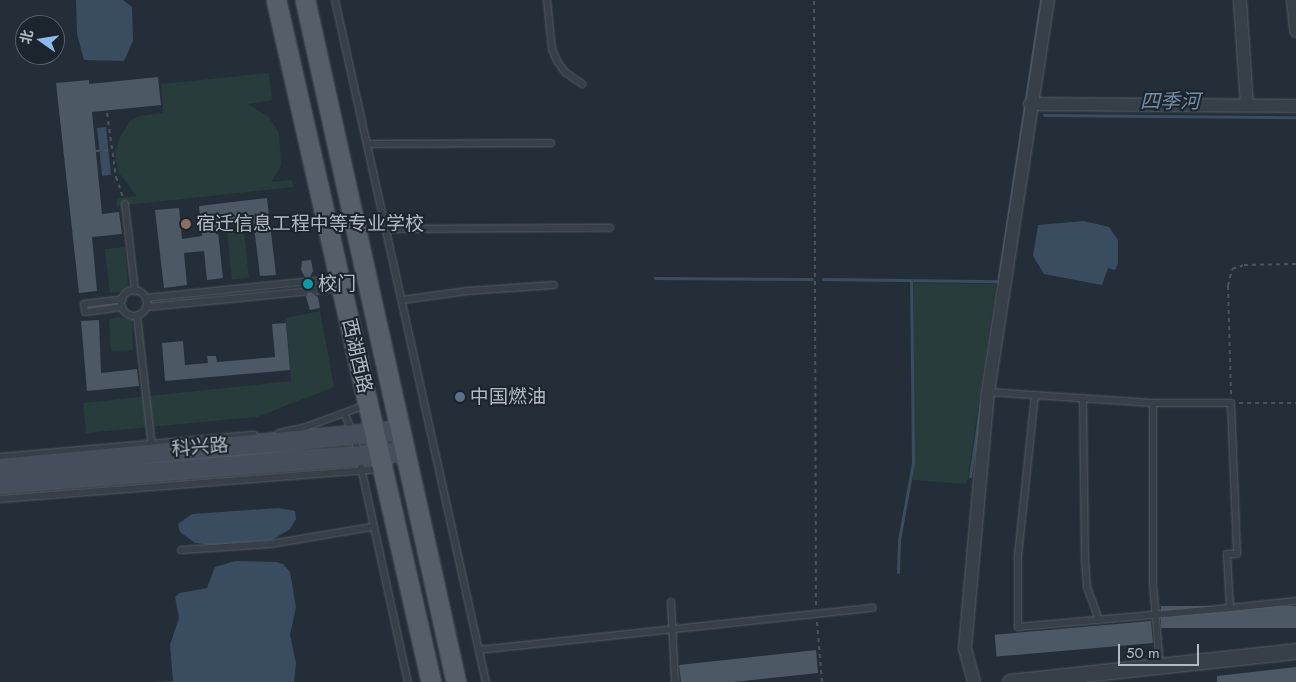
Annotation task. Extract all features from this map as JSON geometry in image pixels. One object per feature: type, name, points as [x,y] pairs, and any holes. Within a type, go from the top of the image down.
[{"type":"main road","name":"西湖西路","points":[[276,0],[431,682]]},
{"type":"main road","name":"西湖西路","points":[[305,0],[456,682]]},
{"type":"main road","name":"科兴路","points":[[0,468],[152,449],[400,430]]},
{"type":"main road","name":"科兴路","points":[[0,484],[359,464],[380,462],[404,452]]},
{"type":"street","points":[[974,682],[965,648],[988,392],[1030,104],[1048,0]]},
{"type":"street","points":[[1240,0],[1247,105]]},
{"type":"street","points":[[1292,0],[1296,31]]},
{"type":"street","points":[[1030,104],[1296,106]]},
{"type":"street","points":[[1010,682],[1060,679],[1296,651]]},
{"type":"lane","points":[[335,0],[486,682]]},
{"type":"lane","points":[[547,0],[552,48],[557,61],[565,72],[582,84]]},
{"type":"lane","points":[[367,144],[551,143]]},
{"type":"lane","points":[[125,204],[135,291]]},
{"type":"lane","points":[[386,229],[610,228]]},
{"type":"lane","points":[[313,281],[340,283]]},
{"type":"lane","points":[[135,291],[146,298],[302,282]]},
{"type":"lane","points":[[314,291],[340,283]]},
{"type":"lane","points":[[402,300],[467,291],[554,285]]},
{"type":"lane","points":[[122,307],[85,312],[84,304],[123,299],[135,291]]},
{"type":"lane","points":[[137,316],[147,307],[304,292]]},
{"type":"lane","points":[[146,298],[147,307]]},
{"type":"lane","points":[[123,299],[122,307],[127,314],[137,316]]},
{"type":"lane","points":[[137,316],[152,449]]},
{"type":"lane","points":[[988,392],[1153,403],[1231,403],[1237,554],[1227,554],[1230,608]]},
{"type":"lane","points":[[1035,395],[1018,556],[1018,627],[1296,601]]},
{"type":"lane","points":[[1083,398],[1087,587],[1099,620]]},
{"type":"lane","points":[[1153,403],[1155,615],[1160,666]]},
{"type":"lane","points":[[0,457],[152,449],[284,432],[345,415],[368,404]]},
{"type":"lane","points":[[345,415],[354,435],[372,527],[408,682]]},
{"type":"lane","points":[[0,499],[359,464]]},
{"type":"lane","points":[[181,550],[271,544],[372,527]]},
{"type":"lane","points":[[671,602],[675,682]]},
{"type":"lane","points":[[479,650],[873,608]]},
{"type":"path","points":[[814,1],[817,614],[822,682]]},
{"type":"path","points":[[108,114],[116,177],[125,204]]},
{"type":"path","points":[[96,151],[112,150]]},
{"type":"path","points":[[1296,264],[1244,265],[1232,269],[1228,286],[1231,403],[1296,403]]},
{"type":"green space","points":[[269,73],[272,100],[247,104],[268,116],[279,133],[281,165],[271,182],[292,180],[293,187],[117,206],[117,198],[137,196],[119,173],[115,155],[119,139],[131,120],[139,116],[163,113],[161,84]]},
{"type":"green space","points":[[244,231],[249,278],[232,280],[227,233]]},
{"type":"green space","points":[[125,247],[128,287],[121,292],[110,293],[105,249]]},
{"type":"green space","points":[[914,283],[996,284],[967,484],[913,480]]},
{"type":"green space","points":[[320,311],[334,387],[257,417],[86,433],[83,403],[291,381],[286,318]]},
{"type":"green space","points":[[119,317],[132,320],[133,350],[111,351],[109,319]]},
{"type":"water","points":[[76,0],[123,0],[132,7],[133,41],[124,61],[84,60],[77,34]]},
{"type":"water","points":[[106,127],[111,175],[102,176],[97,128]]},
{"type":"water","points":[[1084,221],[1109,227],[1118,240],[1118,263],[1115,270],[1108,268],[1102,285],[1044,274],[1033,256],[1038,225]]},
{"type":"water","points":[[278,508],[295,511],[296,519],[290,529],[272,540],[213,545],[195,543],[180,532],[178,524],[192,514]]},
{"type":"water","points":[[235,561],[276,562],[283,564],[290,572],[296,607],[290,635],[296,663],[294,682],[156,682],[173,681],[170,645],[179,618],[175,597],[180,593],[207,588],[215,567]]},
{"type":"building","points":[[158,77],[161,105],[92,112],[102,214],[119,212],[122,234],[92,237],[97,291],[79,293],[56,83],[89,80],[89,84]]},
{"type":"building","points":[[267,198],[276,275],[260,276],[253,218],[217,223],[223,278],[207,280],[204,251],[184,253],[187,285],[164,288],[155,210],[179,208],[182,239],[202,236],[199,206]]},
{"type":"building","name":"校门","points":[[311,260],[313,271],[308,281],[313,286],[309,292],[318,297],[320,308],[310,310],[306,297],[309,291],[304,286],[307,281],[301,270],[302,261]]},
{"type":"building","points":[[99,320],[101,373],[137,369],[139,386],[87,391],[81,321]]},
{"type":"building","points":[[286,323],[290,370],[165,381],[162,343],[183,341],[185,365],[208,363],[207,356],[216,356],[217,362],[275,357],[272,324]]},
{"type":"building","points":[[1161,606],[1296,606],[1296,628],[1161,628]]},
{"type":"building","points":[[1151,621],[1153,643],[997,657],[995,635]]},
{"type":"building","points":[[816,650],[818,673],[734,682],[681,682],[679,665]]},
{"type":"building","points":[[1296,667],[1296,682],[1217,682],[1217,676]]},
{"type":"waterway","points":[[999,277],[1041,0]]},
{"type":"waterway","name":"四季河","points":[[1044,115],[1296,117]]},
{"type":"waterway","points":[[655,278],[812,279]]},
{"type":"waterway","points":[[823,279],[999,281]]},
{"type":"waterway","points":[[898,572],[899,540],[913,463],[911,280]]},
{"type":"waterway","points":[[970,476],[981,402]]},
{"type":"place","name":"宿迁信息工程中等专业学校","points":[[186,224]]},
{"type":"place","name":"校门","points":[[308,284]]},
{"type":"place","name":"中国燃油","points":[[460,397]]}]
